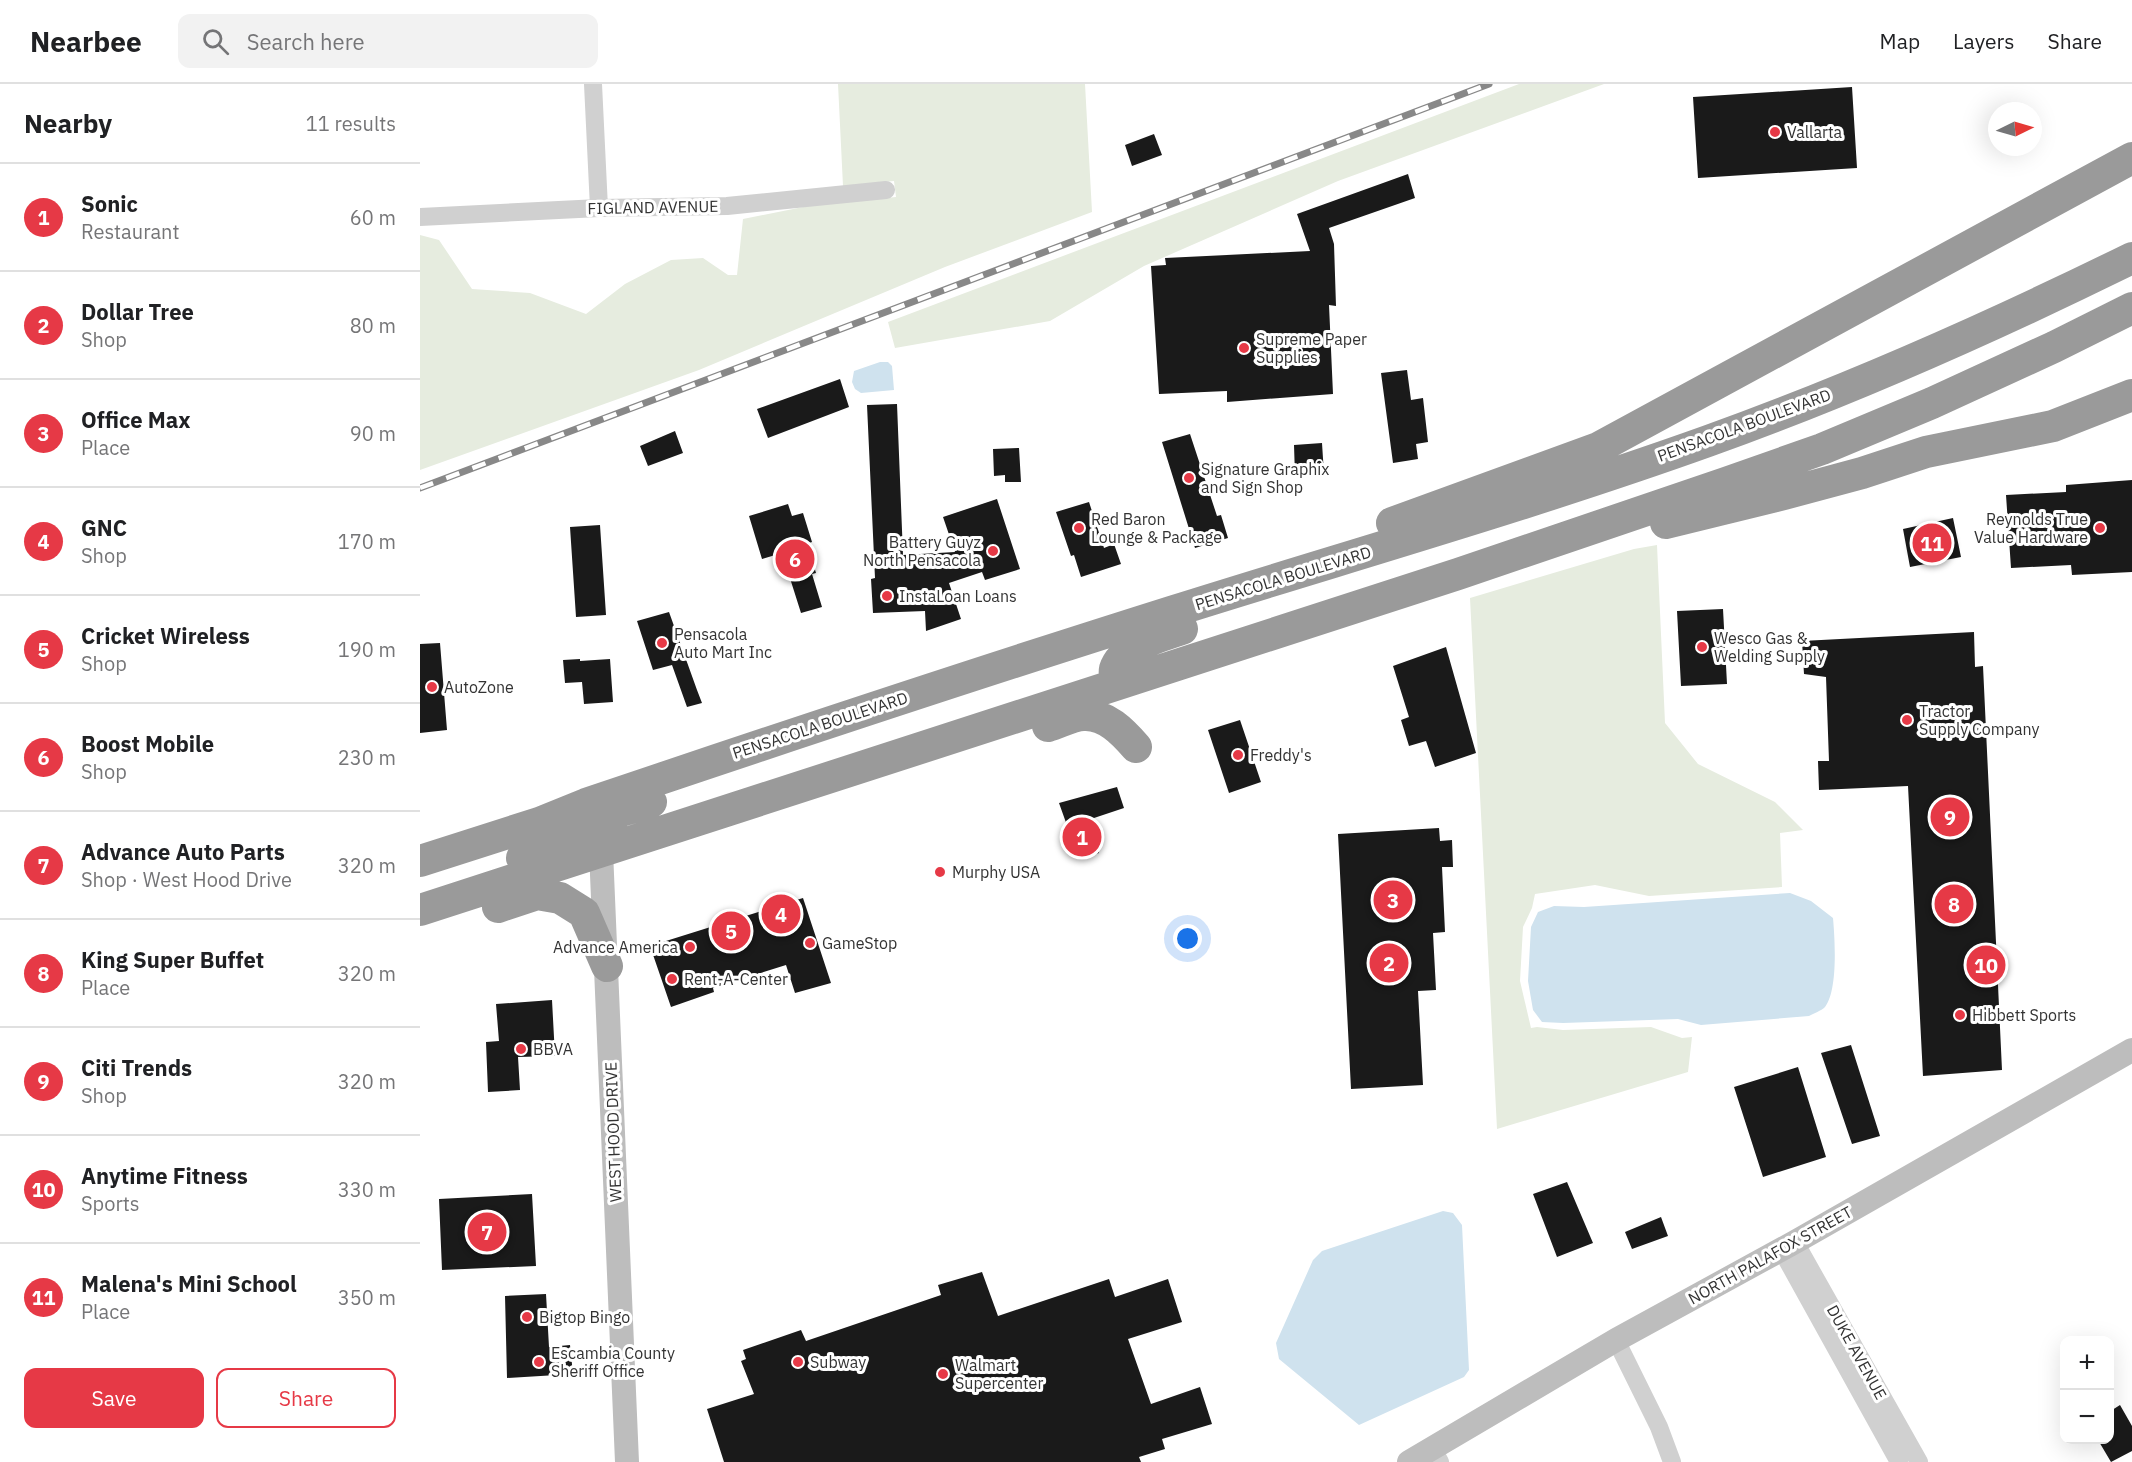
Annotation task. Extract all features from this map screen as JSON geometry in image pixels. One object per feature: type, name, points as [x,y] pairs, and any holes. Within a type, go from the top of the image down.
[{"type":"highway","points":[[1184,608],[1322,548],[1598,448],[2132,158]]},
{"type":"highway","name":"PENSACOLA BOULEVARD","points":[[420,861],[539,823],[586,804],[967,677],[1402,541],[1695,445],[1813,401],[1949,344],[2132,258]]},
{"type":"highway","points":[[420,910],[1458,574],[1726,483],[1821,449],[1932,403],[2132,308]]},
{"type":"highway","points":[[1975,440],[2132,375]]},
{"type":"highway","points":[[1458,574],[1784,494],[1862,473],[1926,452],[1975,440],[2053,426],[2132,395]]},
{"type":"highway","points":[[1115,684],[1115,669],[1126,654],[1149,640],[1357,572],[1402,541]]},
{"type":"highway","points":[[601,851],[603,828],[618,812],[912,717],[967,677]]},
{"type":"highway","points":[[925,746],[970,751],[1084,714],[1105,720],[1122,731],[1136,747]]},
{"type":"highway","points":[[420,892],[546,850],[572,835],[586,804]]},
{"type":"highway","points":[[420,932],[537,894],[560,898],[584,913],[607,966]]},
{"type":"main road","name":"WEST HOOD DRIVE","points":[[586,804],[601,851],[627,1462]]},
{"type":"main road","name":"NORTH PALAFOX STREET","points":[[1409,1462],[1436,1455],[1616,1340],[1788,1246],[2132,1050]]},
{"type":"street","points":[[593,84],[599,208]]},
{"type":"street","name":"FIGLAND AVENUE","points":[[420,217],[599,208],[727,206],[886,190]]},
{"type":"street","name":"DUKE AVENUE","points":[[1788,1246],[1899,1462]]},
{"type":"street","name":"DUKE AVENUE","points":[[1788,1246],[1919,1462]]},
{"type":"street","points":[[1616,1340],[1659,1427],[1672,1462]]},
{"type":"shaded area","points":[[838,84],[1085,84],[1092,212],[945,267],[699,370],[420,470],[420,235],[439,240],[472,289],[530,293],[586,314],[625,284],[671,260],[703,258],[728,275],[737,275],[743,219],[813,205],[896,197],[894,181],[843,186]]},
{"type":"shaded area","points":[[1519,84],[1604,84],[1338,181],[1144,266],[1050,321],[895,348],[888,322]]},
{"type":"shaded area","points":[[1657,545],[1665,723],[1698,764],[1775,802],[1803,830],[1780,833],[1782,887],[1649,896],[1595,885],[1535,894],[1532,908],[1523,927],[1520,981],[1531,1028],[1563,1030],[1651,1027],[1682,1038],[1692,1037],[1688,1072],[1497,1129],[1470,598],[1634,549]]},
{"type":"water","points":[[880,362],[888,362],[892,366],[894,390],[861,393],[855,389],[852,382],[854,371]]},
{"type":"water","points":[[1790,893],[1811,901],[1833,918],[1835,964],[1832,989],[1825,1007],[1809,1016],[1701,1025],[1678,1019],[1563,1023],[1542,1022],[1533,1010],[1528,981],[1531,927],[1538,912],[1554,906],[1584,907]]},
{"type":"water","points":[[1443,1211],[1453,1213],[1462,1225],[1469,1370],[1464,1377],[1359,1425],[1279,1359],[1276,1343],[1313,1260],[1322,1251]]},
{"type":"building","name":"Vallarta","points":[[1852,87],[1857,168],[1698,178],[1693,97]]},
{"type":"building","points":[[1154,134],[1162,155],[1132,166],[1125,145]]},
{"type":"building","name":"Supreme Paper Supplies","points":[[1408,174],[1415,198],[1329,228],[1334,244],[1336,306],[1329,305],[1333,394],[1227,402],[1227,391],[1159,394],[1151,266],[1166,265],[1165,258],[1310,251],[1297,214]]},
{"type":"building","points":[[1407,370],[1411,400],[1423,398],[1428,442],[1416,444],[1418,459],[1393,463],[1381,373]]},
{"type":"building","points":[[840,379],[849,407],[768,438],[757,409]]},
{"type":"building","points":[[897,404],[903,555],[955,552],[943,517],[997,499],[1020,569],[985,580],[982,572],[949,583],[961,619],[926,631],[925,611],[873,613],[871,579],[875,578],[867,405]]},
{"type":"building","points":[[675,431],[683,453],[648,466],[640,446]]},
{"type":"building","name":"Signature Graphix and Sign Shop","points":[[1190,434],[1217,516],[1221,515],[1228,538],[1195,548],[1162,442]]},
{"type":"building","points":[[1322,443],[1324,474],[1295,476],[1294,445]]},
{"type":"building","points":[[1019,448],[1021,482],[1005,482],[1005,475],[994,476],[993,449]]},
{"type":"building","points":[[2132,480],[2132,572],[2072,575],[2071,565],[2011,568],[2006,495],[2066,492],[2066,485]]},
{"type":"building","name":"Red Baron Lounge & Package","points":[[1089,502],[1104,548],[1114,544],[1121,564],[1081,577],[1056,512]]},
{"type":"building","points":[[788,504],[792,516],[803,513],[812,542],[807,544],[816,573],[812,574],[822,607],[801,613],[782,553],[762,559],[749,516]]},
{"type":"building","points":[[1953,518],[1961,557],[1910,567],[1903,529]]},
{"type":"building","points":[[600,525],[606,615],[576,617],[570,527]]},
{"type":"building","name":"Wesco Gas & Welding Supply","points":[[1723,609],[1727,684],[1681,686],[1677,611]]},
{"type":"building","name":"Pensacola Auto Mart Inc","points":[[669,612],[702,703],[687,707],[672,665],[653,670],[637,621]]},
{"type":"building","points":[[1974,632],[1975,667],[1983,666],[2002,1070],[1923,1076],[1908,786],[1819,790],[1818,761],[1829,761],[1826,677],[1804,674],[1802,641]]},
{"type":"building","name":"AutoZone","points":[[440,643],[447,730],[420,733],[420,644]]},
{"type":"building","points":[[1446,647],[1476,753],[1435,767],[1426,741],[1409,746],[1401,720],[1409,717],[1393,666]]},
{"type":"building","points":[[580,659],[580,661],[610,659],[613,702],[584,704],[582,682],[565,683],[563,660]]},
{"type":"building","points":[[1240,720],[1261,782],[1229,793],[1208,730]]},
{"type":"building","points":[[1117,787],[1124,808],[1088,820],[1099,853],[1079,859],[1059,803]]},
{"type":"building","points":[[1439,828],[1440,841],[1452,840],[1453,867],[1442,867],[1445,932],[1433,933],[1436,990],[1418,991],[1423,1085],[1351,1089],[1338,834]]},
{"type":"building","points":[[803,898],[831,983],[795,993],[786,965],[713,988],[714,992],[671,1007],[650,946]]},
{"type":"building","name":"BBVA","points":[[552,1000],[555,1056],[518,1057],[520,1090],[488,1092],[486,1042],[499,1041],[496,1004]]},
{"type":"building","points":[[1851,1045],[1880,1136],[1852,1144],[1821,1053]]},
{"type":"building","points":[[1798,1067],[1826,1157],[1763,1177],[1734,1087]]},
{"type":"building","points":[[1567,1182],[1593,1243],[1557,1257],[1533,1194]]},
{"type":"building","points":[[532,1194],[536,1266],[442,1270],[439,1199]]},
{"type":"building","points":[[1661,1217],[1668,1236],[1632,1249],[1625,1232]]},
{"type":"building","name":"Walmart Supercenter","points":[[982,1272],[998,1316],[1109,1279],[1115,1297],[1168,1279],[1182,1322],[1128,1339],[1151,1404],[1200,1387],[1212,1424],[1162,1439],[1165,1449],[1139,1457],[1141,1462],[724,1462],[707,1409],[754,1394],[741,1361],[746,1359],[743,1350],[801,1330],[806,1341],[941,1295],[938,1285]]},
{"type":"building","points":[[546,1294],[549,1347],[570,1345],[573,1374],[507,1378],[505,1296]]},
{"type":"building","points":[[2120,1405],[2132,1426],[2132,1451],[2111,1462],[2100,1444],[2114,1444],[2114,1409]]},
{"type":"railway","points":[[420,488],[1489,84]]},
{"type":"place","name":"Vallarta","points":[[1775,132]]},
{"type":"place","name":"Supreme Paper Supplies","points":[[1244,348]]},
{"type":"place","name":"Signature Graphix and Sign Shop","points":[[1189,478]]},
{"type":"place","name":"Red Baron Lounge & Package","points":[[1079,528]]},
{"type":"place","name":"Reynolds True Value Hardware","points":[[2100,528]]},
{"type":"place","name":"Malena's Mini School","points":[[1932,543]]},
{"type":"place","name":"Battery Guyz North Pensacola","points":[[993,551]]},
{"type":"place","name":"Boost Mobile","points":[[795,559]]},
{"type":"place","name":"InstaLoan Loans","points":[[887,596]]},
{"type":"place","name":"Pensacola Auto Mart Inc","points":[[662,643]]},
{"type":"place","name":"Wesco Gas & Welding Supply","points":[[1702,647]]},
{"type":"place","name":"AutoZone","points":[[432,687]]},
{"type":"place","name":"Tractor Supply Company","points":[[1907,720]]},
{"type":"place","name":"Freddy's","points":[[1238,755]]},
{"type":"place","name":"Citi Trends","points":[[1950,817]]},
{"type":"place","name":"Sonic","points":[[1082,837]]},
{"type":"place","name":"Murphy USA","points":[[940,872]]},
{"type":"place","name":"Office Max","points":[[1393,900]]},
{"type":"place","name":"King Super Buffet","points":[[1954,904]]},
{"type":"place","name":"GNC","points":[[781,914]]},
{"type":"place","name":"Cricket Wireless","points":[[731,931]]},
{"type":"place","name":"GameStop","points":[[810,943]]},
{"type":"place","name":"Advance America","points":[[690,947]]},
{"type":"place","name":"Dollar Tree","points":[[1389,963]]},
{"type":"place","name":"Anytime Fitness","points":[[1986,965]]},
{"type":"place","name":"Rent-A-Center","points":[[672,979]]},
{"type":"place","name":"Hibbett Sports","points":[[1960,1015]]},
{"type":"place","name":"BBVA","points":[[521,1049]]},
{"type":"place","name":"Advance Auto Parts","points":[[487,1232]]},
{"type":"place","name":"Bigtop Bingo","points":[[527,1317]]},
{"type":"place","name":"Escambia County Sheriff Office","points":[[539,1362]]},
{"type":"place","name":"Subway","points":[[798,1362]]},
{"type":"place","name":"Walmart Supercenter","points":[[943,1374]]}]
